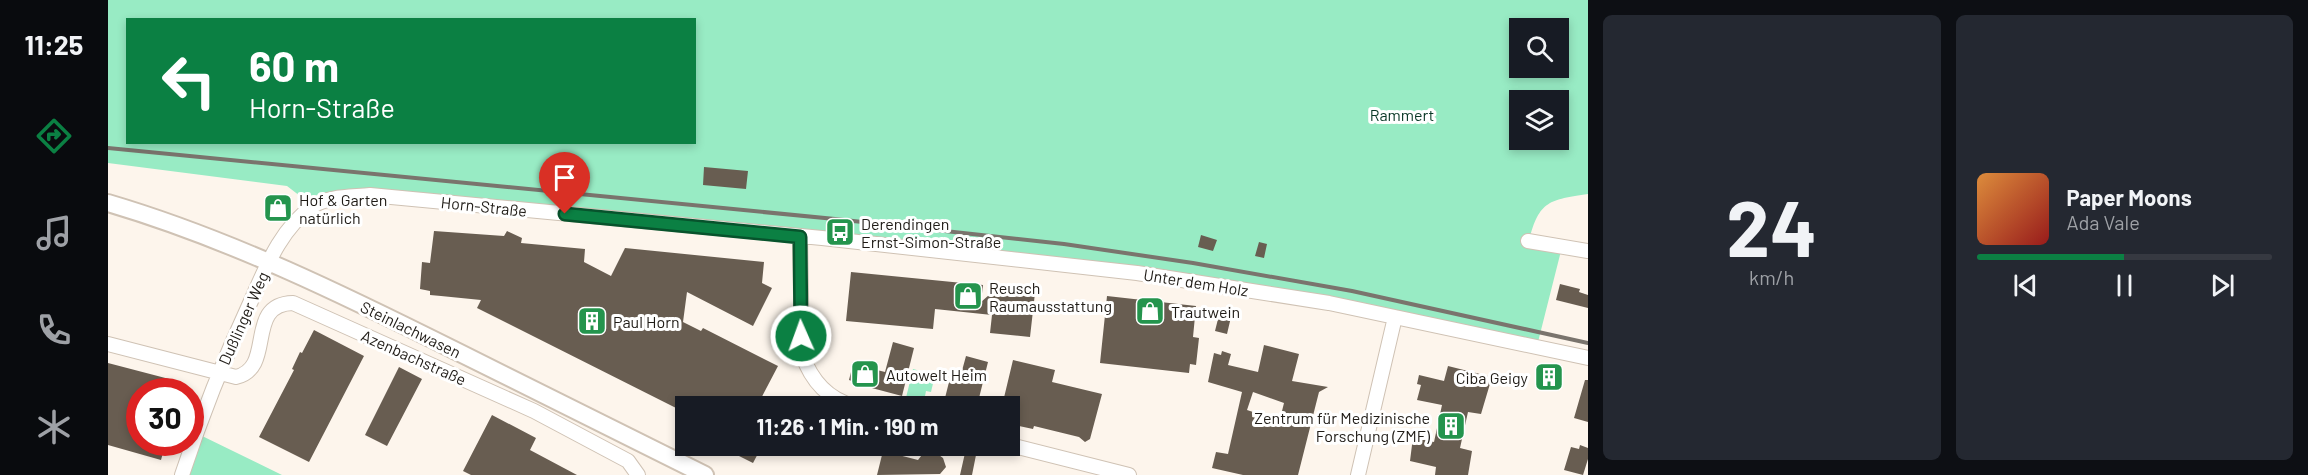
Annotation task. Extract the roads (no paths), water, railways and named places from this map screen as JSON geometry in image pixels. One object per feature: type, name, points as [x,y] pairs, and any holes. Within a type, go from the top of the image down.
[{"type":"street","name":"Horn-Straße","points":[[269,262],[288,230],[313,206],[327,200],[370,195],[800,237]]},
{"type":"street","name":"Steinlachwasen","points":[[108,202],[269,262],[407,326],[695,473]]},
{"type":"street","name":"Unter dem Holz","points":[[800,237],[1137,273],[1329,303],[1588,358]]},
{"type":"street","points":[[800,237],[802,354],[808,370],[819,386],[832,396]]},
{"type":"street","points":[[1528,241],[1588,251]]},
{"type":"street","name":"Dußlinger Weg","points":[[182,475],[203,410],[218,373],[269,262]]},
{"type":"street","name":"Azenbachstraße","points":[[218,373],[236,377],[251,370],[258,357],[259,340],[266,319],[273,309],[283,304],[293,303],[534,411],[628,461],[638,475]]},
{"type":"street","points":[[1358,475],[1395,317]]},
{"type":"street","name":"Dußlinger Weg","points":[[108,344],[218,373]]},
{"type":"street","points":[[1020,448],[1129,475]]},
{"type":"railway","points":[[108,148],[835,219],[1064,244],[1193,263],[1352,291],[1588,343]]},
{"type":"place","name":"Hof & Garten natürlich","points":[[278,208]]},
{"type":"place","name":"Derendingen Ernst-Simon-Straße","points":[[840,232]]},
{"type":"place","name":"Reusch Raumausstattung","points":[[968,296]]},
{"type":"place","name":"Trautwein","points":[[1150,311]]},
{"type":"place","name":"Paul Horn","points":[[592,321]]},
{"type":"place","name":"Autowelt Heim","points":[[865,374]]},
{"type":"place","name":"Ciba Geigy","points":[[1549,377]]},
{"type":"place","name":"Zentrum für Medizinische Forschung (ZMF)","points":[[1451,426]]},
{"type":"park label","name":"Rammert","points":[[1402,114]]}]
